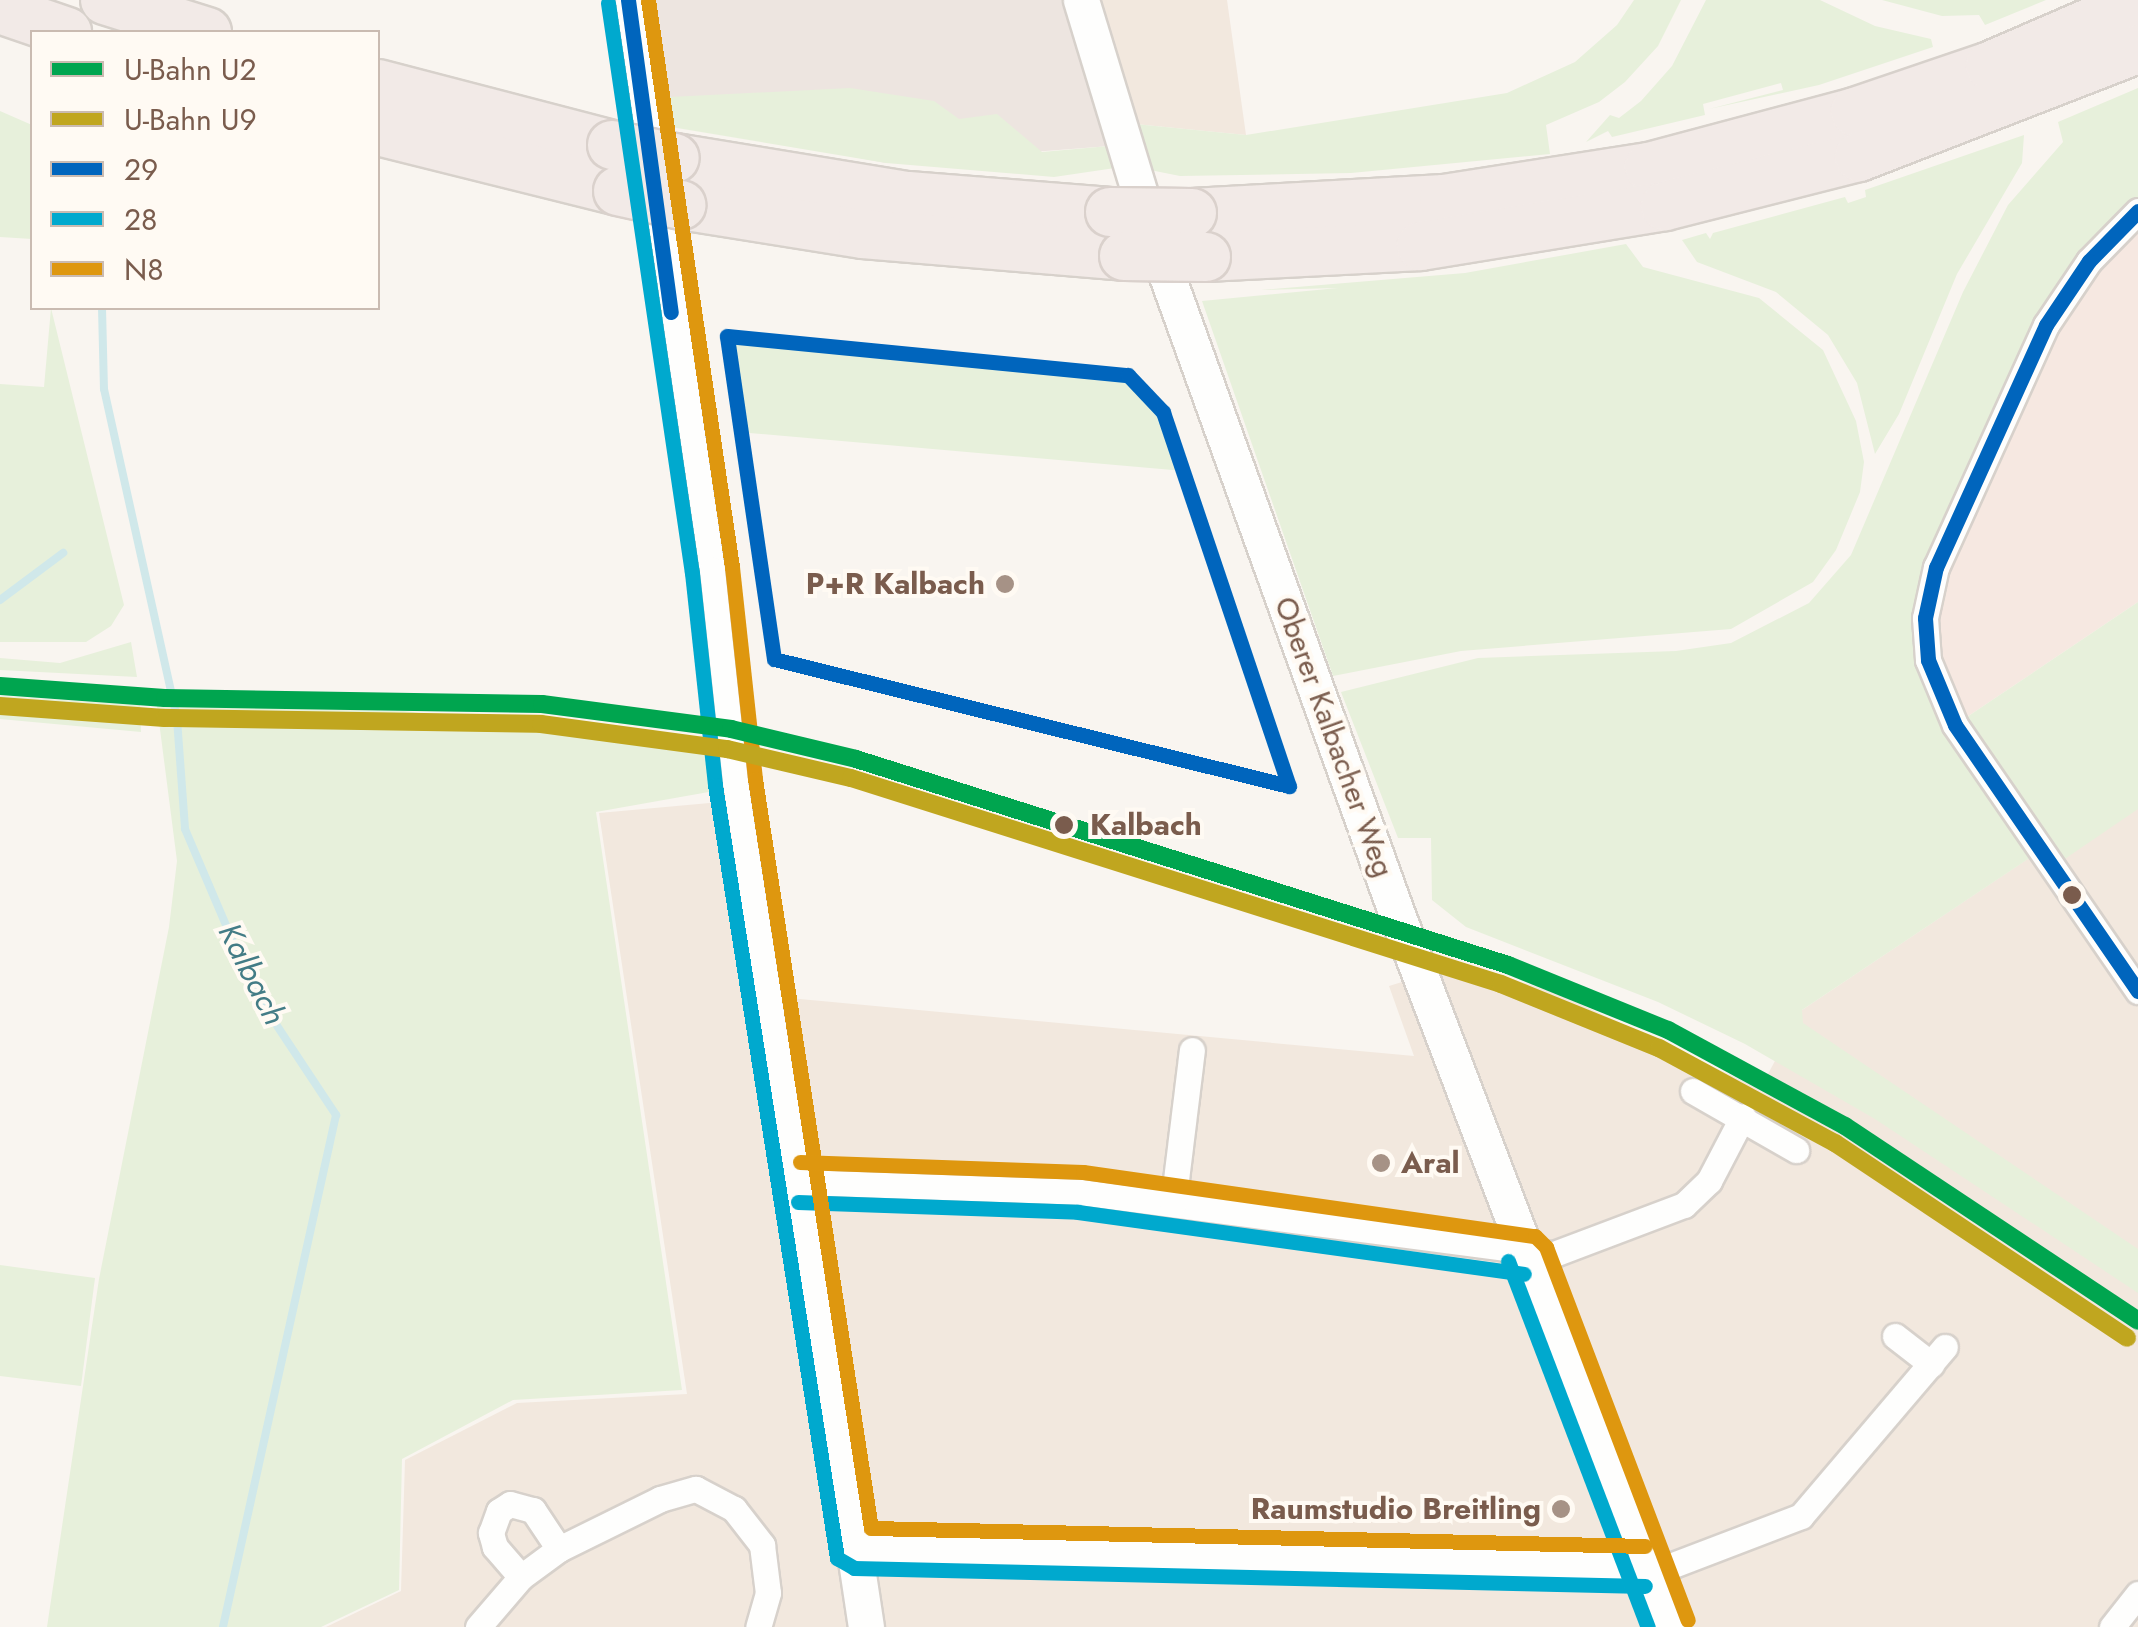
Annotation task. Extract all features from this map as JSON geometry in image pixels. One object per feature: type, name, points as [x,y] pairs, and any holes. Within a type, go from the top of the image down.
[{"type":"highway","points":[[380,131],[615,168],[675,158],[908,196],[1110,212],[1169,241],[1649,167],[1974,72],[2138,2]]},
{"type":"highway","points":[[121,6],[200,30]]},
{"type":"highway","points":[[0,10],[61,30]]},
{"type":"highway","points":[[380,85],[615,168],[680,205],[863,234],[1421,246],[1698,198],[1859,157],[2138,50]]},
{"type":"street","points":[[628,0],[664,276],[866,1627]]},
{"type":"street","name":"Oberer Kalbacher Weg","points":[[1081,0],[1526,1254],[1669,1627]]},
{"type":"street","points":[[2138,211],[2089,261],[2046,325],[1936,567],[1925,618],[1928,660],[1955,725],[2138,992]]},
{"type":"street","points":[[1173,1204],[1192,1050]]},
{"type":"street","points":[[1694,1091],[1796,1150]]},
{"type":"street","points":[[799,1182],[1080,1192],[1526,1254],[1554,1254],[1684,1205],[1709,1181],[1743,1116]]},
{"type":"street","points":[[854,1548],[1674,1565],[1801,1516],[1938,1355],[1895,1336]]},
{"type":"street","points":[[478,1627],[522,1577],[559,1550],[679,1491],[710,1494],[734,1509],[762,1545],[768,1593],[758,1627]]},
{"type":"street","points":[[522,1577],[495,1546],[491,1533],[499,1511],[510,1504],[532,1510],[559,1550]]},
{"type":"street","points":[[2112,1627],[2138,1594]]},
{"type":"shaded area","points":[[612,0],[1081,0],[1123,145],[886,163],[630,114]]},
{"type":"shaded area","points":[[1081,0],[1227,0],[1246,135],[1115,122]]},
{"type":"shaded area","points":[[2138,211],[2138,602],[1955,725],[1925,618],[2009,399]]},
{"type":"shaded area","points":[[2138,602],[2138,1627],[326,1627],[401,1591],[405,1460],[517,1403],[687,1394],[599,813],[754,799],[789,998],[1414,1056],[1389,986],[1464,963],[1561,995],[1760,1089],[1802,1010],[2041,850]]},
{"type":"green space","points":[[1634,0],[1681,0],[1658,46],[1625,82],[1599,102],[1546,125],[1550,154],[1351,173],[1180,176],[1150,170],[1135,124],[1246,135],[1507,93],[1575,62],[1617,25]]},
{"type":"green space","points":[[1706,0],[1820,0],[1875,26],[1931,39],[1933,47],[1819,85],[1709,109],[1783,90],[1781,83],[1703,104],[1705,115],[1612,137],[1608,131],[1586,142],[1610,115],[1619,118],[1641,101],[1672,66]]},
{"type":"green space","points":[[1882,0],[2046,0],[1985,25],[1979,15],[1942,16]]},
{"type":"green space","points":[[850,88],[934,101],[959,119],[997,114],[1042,152],[1109,146],[1115,168],[1054,177],[886,163],[671,127],[651,111],[650,98]]},
{"type":"green space","points":[[2138,88],[2138,211],[2089,261],[1925,618],[1955,725],[2138,602],[2138,809],[2053,867],[2040,851],[1802,1010],[1803,1023],[2138,1249],[2138,1293],[1875,1119],[1745,1044],[1658,1002],[1466,927],[1432,900],[1431,838],[1398,838],[1341,692],[1478,658],[1676,651],[1731,643],[1809,603],[1851,555],[1963,292],[2008,205],[2063,142],[2058,122]]},
{"type":"green space","points":[[0,111],[30,124],[30,239],[0,237]]},
{"type":"green space","points":[[2024,135],[2022,163],[1957,274],[1899,414],[1875,454],[1857,383],[1828,335],[1776,292],[1697,262],[1682,240],[1706,233],[1710,239],[1713,233],[1845,197],[1848,203],[1866,197],[1865,190]]},
{"type":"green space","points":[[1626,244],[1643,267],[1759,298],[1823,350],[1856,421],[1864,462],[1860,492],[1836,550],[1813,582],[1731,629],[1461,651],[1333,676],[1202,301],[1338,288],[1261,290],[1465,273]]},
{"type":"green space","points":[[51,310],[124,605],[111,626],[86,642],[0,642],[0,384],[44,387]]},
{"type":"green space","points":[[727,336],[1128,375],[1163,412],[1184,471],[738,432]]},
{"type":"green space","points":[[131,642],[137,677],[0,670],[0,658],[60,663]]},
{"type":"green space","points":[[0,696],[140,705],[141,732],[0,719]]},
{"type":"green space","points":[[157,706],[404,711],[717,750],[720,790],[596,812],[682,1390],[513,1400],[402,1459],[399,1590],[321,1627],[47,1627],[99,1279],[169,927],[177,861]]},
{"type":"green space","points":[[0,1265],[95,1278],[81,1386],[0,1376]]},
{"type":"waterway","name":"Kalbach","points":[[102,310],[104,389],[177,719],[185,829],[254,991],[336,1115],[223,1627]]},
{"type":"waterway","points":[[0,600],[63,553]]},
{"type":"metro line","name":"U2","points":[[0,686],[165,698],[542,704],[731,729],[856,759],[1508,965],[1668,1030],[1845,1126],[2138,1321]]},
{"type":"metro line","name":"U9","points":[[0,706],[165,718],[541,724],[727,749],[851,778],[1501,984],[1659,1048],[1835,1143],[2127,1338]]},
{"type":"transit line","name":"29","points":[[628,0],[671,312]]},
{"type":"transit line","name":"N8","points":[[648,0],[732,567],[755,779],[871,1528],[1645,1546]]},
{"type":"transit line","name":"28","points":[[608,3],[692,573],[715,785],[837,1558],[854,1568],[1645,1586]]},
{"type":"transit line","name":"29","points":[[2138,211],[2089,261],[2046,325],[1936,567],[1925,618],[1928,660],[1955,725],[2138,991]]},
{"type":"transit line","name":"29","points":[[727,336],[1128,375],[1163,412],[1289,786],[774,659],[727,336]]},
{"type":"transit line","name":"N8","points":[[800,1162],[1083,1172],[1535,1236],[1546,1247],[1688,1620]]},
{"type":"transit line","name":"28","points":[[798,1202],[1078,1212],[1524,1274]]},
{"type":"transit line","name":"28","points":[[1508,1261],[1648,1627]]},
{"type":"place","name":"P+R Kalbach","points":[[1005,584]]},
{"type":"place","name":"Kalbach","points":[[1064,825]]},
{"type":"place","name":"Aral","points":[[1381,1163]]},
{"type":"place","name":"Raumstudio Breitling","points":[[1561,1509]]}]
